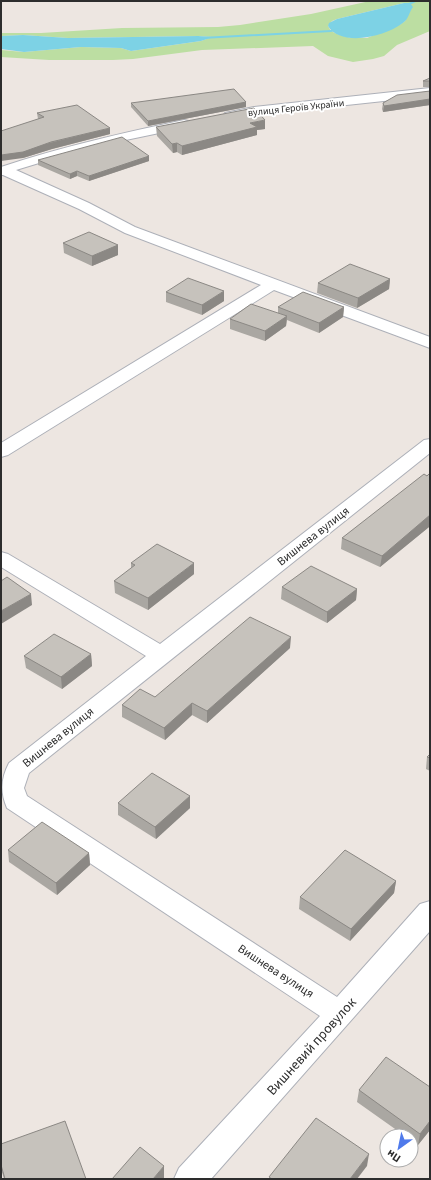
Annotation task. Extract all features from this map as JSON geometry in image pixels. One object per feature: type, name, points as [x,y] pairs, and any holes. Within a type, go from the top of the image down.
[{"type":"street","name":"вулиця Героїв України","points":[[214,118],[254,111],[430,92]]},
{"type":"street","points":[[2,171],[57,153],[120,136],[199,122]]},
{"type":"street","points":[[2,171],[84,206],[130,230],[430,343]]},
{"type":"street","points":[[1,451],[273,284]]},
{"type":"street","name":"Вишнева вулиця","points":[[340,1014],[16,801],[12,788],[18,769],[430,444]]},
{"type":"street","points":[[1,558],[161,655]]},
{"type":"street","name":"Вишневий провулок","points":[[190,1179],[340,1014],[430,912]]},
{"type":"green space","points":[[370,1],[430,1],[430,31],[397,45],[384,56],[353,62],[328,56],[313,46],[202,50],[133,59],[113,60],[49,60],[1,57],[1,50],[24,52],[81,47],[121,48],[131,51],[201,41],[212,37],[68,38],[23,35],[1,36],[1,33],[41,33],[122,28],[218,27],[311,14]],"holes":[[[404,3],[411,9],[405,21],[401,24],[367,38],[351,38],[337,34],[331,31],[328,26],[332,21],[337,19]]]},
{"type":"water","points":[[404,3],[410,3],[413,7],[408,17],[397,27],[387,32],[365,38],[343,37],[334,33],[328,26],[329,23],[337,19]]},
{"type":"water","points":[[23,35],[68,38],[213,37],[201,41],[131,51],[121,48],[81,47],[24,52],[1,49],[1,36]]},
{"type":"building","points":[[430,78],[430,81],[423,81]]},
{"type":"building","points":[[234,89],[246,102],[148,121],[131,103]]},
{"type":"building","points":[[430,91],[430,99],[384,106],[383,103],[397,95]]},
{"type":"building","points":[[77,105],[110,128],[51,142],[23,152],[1,155],[1,131],[44,117],[37,113]]},
{"type":"building","points":[[254,108],[265,120],[250,123],[257,127],[182,146],[177,143],[172,144],[156,127]]},
{"type":"building","points":[[122,137],[149,156],[89,176],[77,171],[70,174],[38,160]]},
{"type":"building","points":[[89,232],[118,245],[92,256],[63,243]]},
{"type":"building","points":[[350,264],[390,279],[358,298],[318,283]]},
{"type":"building","points":[[188,278],[224,291],[202,305],[166,292]]},
{"type":"building","points":[[303,292],[344,307],[319,323],[278,307]]},
{"type":"building","points":[[251,304],[287,316],[265,331],[230,319]]},
{"type":"building","points":[[430,473],[430,515],[382,556],[342,538],[424,474],[427,476]]},
{"type":"building","points":[[157,544],[194,563],[148,598],[114,581],[135,565],[131,563]]},
{"type":"building","points":[[311,566],[357,589],[327,612],[282,587]]},
{"type":"building","points":[[7,577],[31,594],[1,611],[1,581]]},
{"type":"building","points":[[250,617],[291,637],[207,711],[192,703],[164,728],[122,705],[140,689],[155,697]]},
{"type":"building","points":[[54,634],[91,654],[61,677],[24,656]]},
{"type":"building","points":[[152,773],[190,796],[155,827],[118,803]]},
{"type":"building","points":[[42,822],[89,853],[56,883],[8,850]]},
{"type":"building","points":[[345,850],[396,881],[351,929],[300,897]]},
{"type":"building","points":[[386,1057],[430,1087],[430,1121],[420,1134],[419,1128],[412,1128],[359,1090]]},
{"type":"building","points":[[316,1118],[369,1154],[350,1179],[272,1179],[269,1177]]},
{"type":"building","points":[[65,1121],[86,1179],[5,1179],[1,1165],[1,1144]]},
{"type":"building","points":[[140,1147],[164,1166],[153,1179],[112,1179]]},
{"type":"waterway","points":[[400,8],[416,1]]},
{"type":"waterway","points":[[202,38],[331,31],[340,29]]}]
